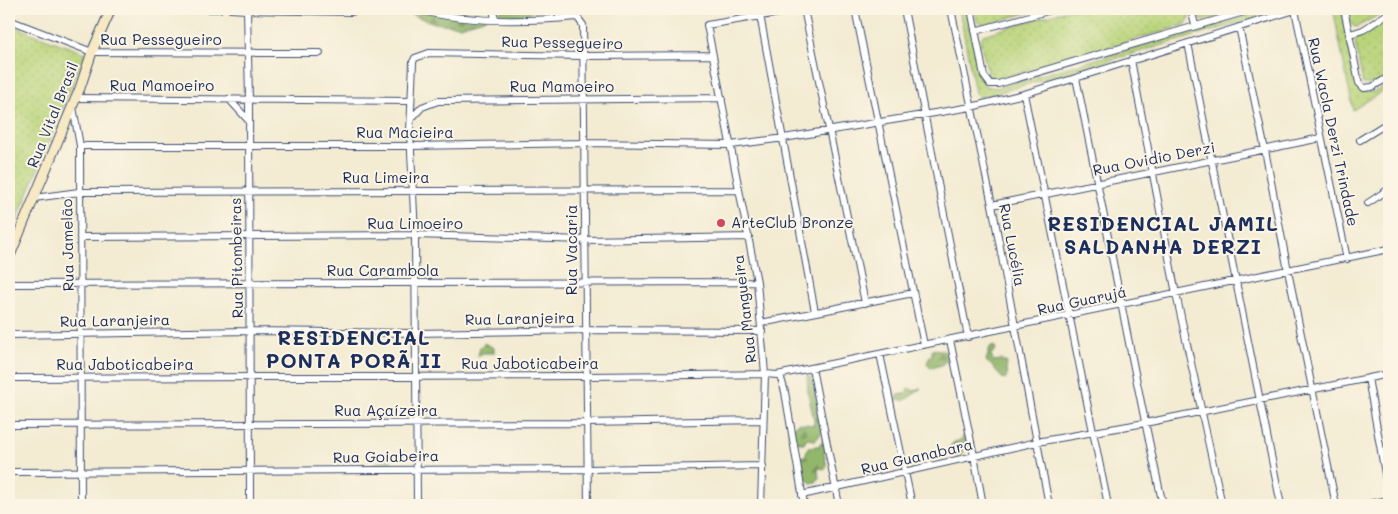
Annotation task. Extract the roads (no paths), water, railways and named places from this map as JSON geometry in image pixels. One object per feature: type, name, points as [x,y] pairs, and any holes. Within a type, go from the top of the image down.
[{"type":"main road","name":"Rua Vital Brasil","points":[[9,258],[74,102],[92,52],[113,10]]},
{"type":"street","points":[[171,9],[219,9]]},
{"type":"street","points":[[231,9],[352,12],[358,9]]},
{"type":"street","points":[[416,9],[448,17],[495,19],[493,9]]},
{"type":"street","points":[[815,312],[760,15],[804,9],[865,302]]},
{"type":"street","points":[[855,9],[924,346]]},
{"type":"street","points":[[904,9],[968,337]]},
{"type":"street","name":"Rua Lucélia","points":[[951,9],[992,205],[1049,505]]},
{"type":"street","points":[[971,9],[984,76],[990,84],[998,84],[1254,9]]},
{"type":"street","points":[[975,31],[1054,9]]},
{"type":"street","points":[[1190,9],[1195,25]]},
{"type":"street","name":"Rua Macieira","points":[[80,146],[411,146],[584,143],[731,145],[971,107],[1024,94],[1296,9]]},
{"type":"street","name":"Rua Wacla Derzi Trindade","points":[[1296,9],[1346,259]]},
{"type":"street","points":[[1344,9],[1359,83],[1364,88],[1372,88],[1389,77]]},
{"type":"street","name":"Rua Pitombeiras","points":[[247,10],[249,52],[250,505]]},
{"type":"street","points":[[1350,34],[1363,30],[1389,13]]},
{"type":"street","name":"Rua Mangueira","points":[[760,15],[707,25],[757,282],[765,374],[761,505]]},
{"type":"street","name":"Rua Vacaria","points":[[495,19],[513,21],[577,16],[583,25],[586,240],[584,282],[588,505]]},
{"type":"street","points":[[9,20],[92,52]]},
{"type":"street","points":[[1239,27],[1266,150],[1288,271],[1336,505]]},
{"type":"street","points":[[1188,43],[1281,505]]},
{"type":"street","name":"Rua Pessegueiro","points":[[92,52],[320,53]]},
{"type":"street","name":"Rua Pessegueiro","points":[[412,101],[413,62],[419,55],[429,53],[583,56],[713,55]]},
{"type":"street","points":[[1131,60],[1176,294],[1222,505]]},
{"type":"street","points":[[1076,78],[1163,505]]},
{"type":"street","points":[[1024,94],[1108,505]]},
{"type":"street","name":"Rua Mamoeiro","points":[[411,120],[422,107],[438,101],[722,98]]},
{"type":"street","points":[[229,99],[249,121]]},
{"type":"street","name":"Rua Mamoeiro","points":[[74,102],[229,99],[412,101]]},
{"type":"street","points":[[412,101],[411,146],[415,235],[417,505]]},
{"type":"street","name":"Rua Jamelão","points":[[74,102],[80,146],[81,505]]},
{"type":"street","points":[[1360,140],[1389,122]]},
{"type":"street","name":"Rua Ovidio Derzi","points":[[992,205],[1321,138]]},
{"type":"street","points":[[1368,203],[1389,189]]},
{"type":"street","name":"Rua Limeira","points":[[34,198],[79,192],[739,190]]},
{"type":"street","name":"Rua Limoeiro","points":[[80,237],[415,235],[586,240],[749,237]]},
{"type":"street","name":"Rua Guarujá","points":[[780,375],[1389,250]]},
{"type":"street","name":"Rua Carambola","points":[[9,284],[757,282]]},
{"type":"street","points":[[761,323],[913,293]]},
{"type":"street","name":"Rua Laranjeira","points":[[9,335],[250,331],[416,333],[585,330],[762,331]]},
{"type":"street","points":[[950,340],[983,505]]},
{"type":"street","points":[[880,354],[912,505]]},
{"type":"street","points":[[812,368],[839,505]]},
{"type":"street","name":"Rua Guanabara","points":[[802,495],[1037,442],[1145,423],[1389,374]]},
{"type":"street","points":[[780,375],[785,392],[804,505]]},
{"type":"street","name":"Rua Jaboticabeira","points":[[9,378],[780,375]]},
{"type":"street","points":[[1368,378],[1389,496]]},
{"type":"street","name":"Rua Açaízeira","points":[[9,425],[417,422],[586,423],[763,420]]},
{"type":"street","name":"Rua Goiabeira","points":[[9,472],[587,469],[762,466]]},
{"type":"street","points":[[1363,505],[1389,500]]},
{"type":"place","name":"ArteClub Bronze","points":[[721,223]]},
{"type":"district","name":"RESIDENCIAL JAMIL SALDANHA DERZI","points":[[1163,236]]},
{"type":"district","name":"RESIDENCIAL PONTA PORÃ II","points":[[354,350]]}]
